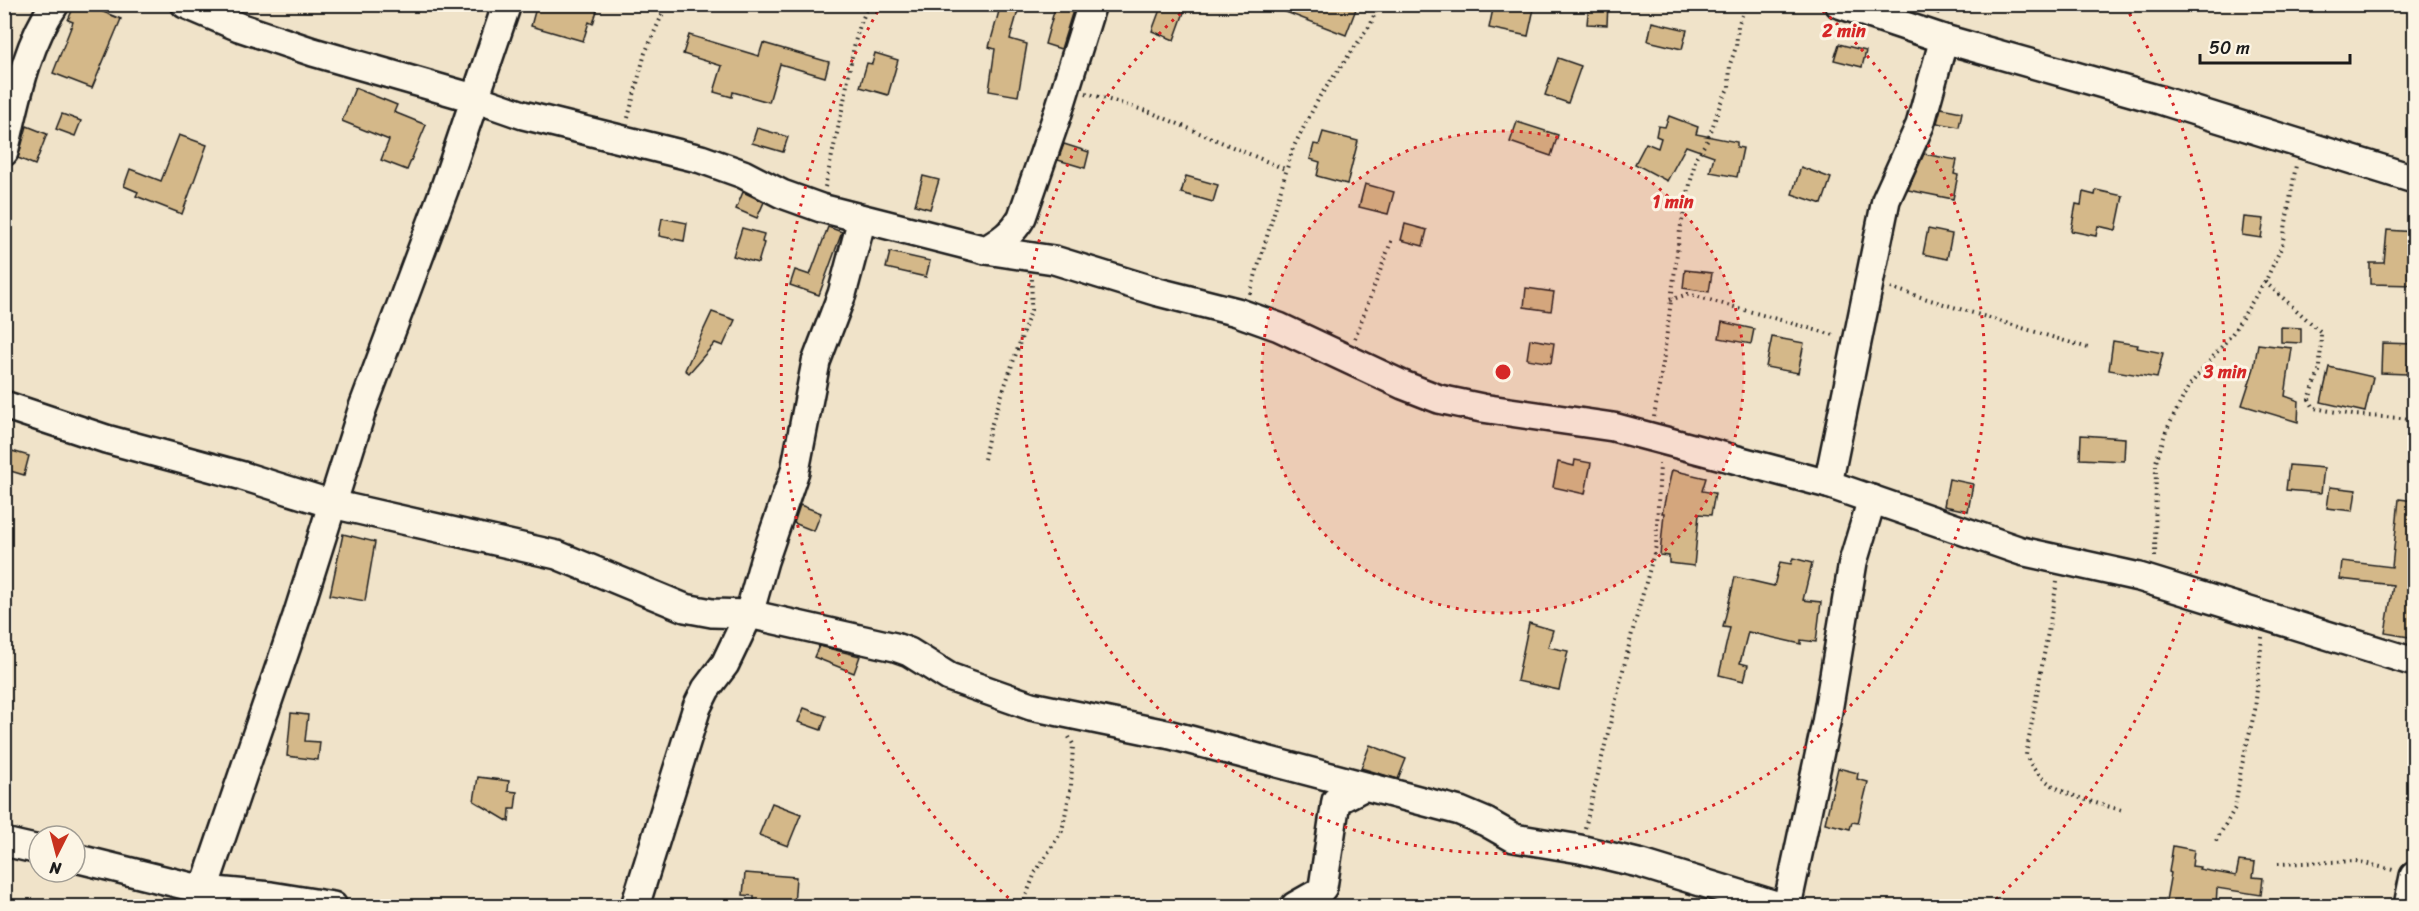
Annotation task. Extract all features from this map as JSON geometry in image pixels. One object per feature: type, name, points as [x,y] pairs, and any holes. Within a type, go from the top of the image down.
[{"type":"street","points":[[4,152],[28,60],[46,18],[55,4]]},
{"type":"street","points":[[185,4],[239,27],[314,52],[477,99],[523,116],[700,159],[743,174],[782,194],[821,208],[986,250],[1054,260],[1158,292],[1244,315],[1279,327],[1439,399],[1492,410],[1613,427],[1650,436],[1828,484],[1980,539],[2061,561],[2104,568],[2155,582],[2415,662]]},
{"type":"street","points":[[201,898],[393,324],[477,99],[507,4]]},
{"type":"street","points":[[986,250],[1005,239],[1022,217],[1092,4]]},
{"type":"street","points":[[1839,4],[1944,39],[2160,100],[2415,178]]},
{"type":"street","points":[[1828,484],[1889,189],[1914,142],[1944,39]]},
{"type":"street","points":[[635,906],[697,707],[706,689],[725,664],[749,614],[764,561],[795,471],[816,363],[842,294],[862,219]]},
{"type":"street","points":[[4,405],[106,440],[243,476],[332,504],[557,555],[685,608],[712,613],[749,614],[895,647],[909,652],[949,677],[1031,706],[1171,735],[1473,816],[1514,838],[1580,849],[1642,864],[1779,906]]},
{"type":"street","points":[[1787,906],[1826,723],[1853,562],[1872,499]]},
{"type":"street","points":[[1295,906],[1318,893],[1323,887],[1336,801],[1363,787]]},
{"type":"street","points":[[4,842],[27,847]]},
{"type":"street","points":[[87,862],[201,898],[272,896],[333,906]]},
{"type":"street","points":[[2408,906],[2409,874]]},
{"type":"path","points":[[623,139],[645,53],[667,4]]},
{"type":"path","points":[[821,208],[854,40],[870,4]]},
{"type":"path","points":[[1244,315],[1293,148],[1320,96],[1371,24],[1378,4]]},
{"type":"path","points":[[1580,849],[1631,637],[1656,546],[1660,461],[1650,436],[1663,363],[1680,230],[1696,157],[1708,140],[1721,102],[1729,87],[1730,64],[1736,46],[1738,26],[1746,4]]},
{"type":"path","points":[[1066,87],[1150,112],[1287,170]]},
{"type":"path","points":[[2155,582],[2156,462],[2166,431],[2188,386],[2241,322],[2265,282],[2282,246],[2299,143]]},
{"type":"path","points":[[1347,359],[1392,239]]},
{"type":"path","points":[[984,459],[990,429],[1031,310],[1032,275],[1017,254]]},
{"type":"path","points":[[1870,282],[2088,348]]},
{"type":"path","points":[[2265,282],[2321,332],[2320,369],[2309,399],[2314,408],[2353,415],[2415,419]]},
{"type":"path","points":[[1670,300],[1688,294],[1786,323],[1858,341]]},
{"type":"path","points":[[2061,561],[2026,755],[2029,762],[2050,784],[2075,797],[2121,810]]},
{"type":"path","points":[[2216,841],[2235,807],[2255,710],[2264,615]]},
{"type":"path","points":[[1022,906],[1035,873],[1062,831],[1071,786],[1073,744],[1066,732],[1074,715]]},
{"type":"path","points":[[2278,864],[2356,861],[2409,874]]},
{"type":"building","points":[[75,4],[83,4],[121,19],[92,88],[53,73],[73,22],[68,20]]},
{"type":"building","points":[[537,4],[599,4],[593,24],[589,22],[583,41],[531,26]]},
{"type":"building","points":[[1001,4],[1020,4],[1010,39],[1027,44],[1018,96],[989,91],[995,49],[989,47]]},
{"type":"building","points":[[1056,4],[1075,4],[1061,49],[1045,44]]},
{"type":"building","points":[[1162,4],[1187,4],[1174,40],[1152,31]]},
{"type":"building","points":[[1270,4],[1345,4],[1356,9],[1346,35],[1270,6]]},
{"type":"building","points":[[1494,4],[1535,4],[1528,36],[1489,28]]},
{"type":"building","points":[[1589,4],[1608,4],[1607,25],[1587,24]]},
{"type":"building","points":[[1652,22],[1687,30],[1682,49],[1648,41]]},
{"type":"building","points":[[689,35],[759,56],[763,43],[829,62],[825,77],[780,64],[769,102],[733,92],[732,97],[714,92],[722,66],[683,54]]},
{"type":"building","points":[[1839,44],[1866,51],[1862,67],[1834,60]]},
{"type":"building","points":[[875,53],[898,60],[888,95],[860,87],[867,63],[872,64]]},
{"type":"building","points":[[1558,58],[1581,66],[1568,103],[1545,95]]},
{"type":"building","points":[[355,88],[397,105],[394,112],[426,125],[407,170],[381,160],[389,140],[342,121]]},
{"type":"building","points":[[1941,108],[1962,112],[1959,127],[1937,123]]},
{"type":"building","points":[[62,114],[81,121],[75,136],[56,129]]},
{"type":"building","points":[[1669,116],[1698,127],[1696,134],[1737,142],[1737,147],[1743,148],[1737,177],[1710,172],[1714,156],[1686,146],[1667,181],[1635,164],[1646,143],[1658,148],[1661,138],[1656,136],[1658,126],[1665,127]]},
{"type":"building","points":[[1517,122],[1558,135],[1551,156],[1510,142]]},
{"type":"building","points":[[27,126],[47,134],[35,165],[18,158]]},
{"type":"building","points":[[757,128],[788,137],[783,152],[752,143]]},
{"type":"building","points":[[1323,132],[1358,141],[1347,184],[1317,176],[1320,162],[1310,159],[1314,144],[1319,145]]},
{"type":"building","points":[[179,135],[207,145],[182,214],[136,196],[138,192],[124,186],[130,169],[161,181]]},
{"type":"building","points":[[1064,144],[1089,152],[1085,168],[1058,160]]},
{"type":"building","points":[[1924,154],[1957,160],[1954,174],[1958,175],[1953,199],[1908,190]]},
{"type":"building","points":[[1801,167],[1831,178],[1822,204],[1792,194]]},
{"type":"building","points":[[923,176],[939,180],[930,209],[915,205]]},
{"type":"building","points":[[1186,176],[1218,185],[1213,202],[1181,193]]},
{"type":"building","points":[[1365,184],[1394,192],[1388,214],[1359,207]]},
{"type":"building","points":[[2096,190],[2123,196],[2116,230],[2098,226],[2096,236],[2071,231],[2076,204],[2081,205],[2083,192],[2095,195]]},
{"type":"building","points":[[743,192],[764,202],[757,218],[736,209]]},
{"type":"building","points":[[2244,217],[2264,219],[2261,238],[2242,235]]},
{"type":"building","points":[[662,218],[687,223],[684,241],[659,236]]},
{"type":"building","points":[[1405,224],[1427,230],[1423,246],[1401,240]]},
{"type":"building","points":[[828,227],[842,232],[819,295],[790,285],[795,270],[810,275]]},
{"type":"building","points":[[742,228],[764,234],[762,242],[764,243],[758,263],[733,256]]},
{"type":"building","points":[[1928,229],[1952,234],[1947,259],[1923,254]]},
{"type":"building","points":[[2387,230],[2415,232],[2415,285],[2370,284],[2370,263],[2384,263]]},
{"type":"building","points":[[890,252],[930,261],[926,277],[886,268]]},
{"type":"building","points":[[1685,270],[1712,273],[1709,292],[1683,288]]},
{"type":"building","points":[[1526,288],[1554,292],[1551,311],[1524,307]]},
{"type":"building","points":[[712,312],[735,320],[723,346],[715,343],[689,373],[685,370]]},
{"type":"building","points":[[1722,322],[1754,329],[1751,344],[1719,338]]},
{"type":"building","points":[[2281,327],[2301,328],[2301,343],[2281,342]]},
{"type":"building","points":[[1772,337],[1804,343],[1798,373],[1766,367]]},
{"type":"building","points":[[1530,339],[1554,343],[1551,363],[1527,359]]},
{"type":"building","points":[[2113,341],[2138,345],[2137,348],[2163,353],[2157,378],[2109,370]]},
{"type":"building","points":[[2382,343],[2415,344],[2415,365],[2407,365],[2407,374],[2381,373]]},
{"type":"building","points":[[2258,344],[2292,348],[2285,396],[2299,401],[2298,422],[2242,405],[2254,368]]},
{"type":"building","points":[[2329,367],[2373,377],[2365,412],[2321,402]]},
{"type":"building","points":[[2081,435],[2125,438],[2124,461],[2080,459]]},
{"type":"building","points":[[12,451],[29,456],[24,475],[7,470]]},
{"type":"building","points":[[1575,460],[1591,463],[1585,494],[1553,487],[1558,462],[1574,466]]},
{"type":"building","points":[[2289,465],[2324,468],[2321,493],[2286,490]]},
{"type":"building","points":[[1672,470],[1706,478],[1702,491],[1715,493],[1711,515],[1699,514],[1694,566],[1669,563],[1669,556],[1660,555],[1664,513],[1662,513]]},
{"type":"building","points":[[1949,479],[1973,484],[1968,511],[1944,506]]},
{"type":"building","points":[[2330,487],[2356,490],[2353,511],[2327,508]]},
{"type":"building","points":[[2399,499],[2415,501],[2415,638],[2385,633],[2393,585],[2340,579],[2342,561],[2392,567]]},
{"type":"building","points":[[800,505],[821,513],[814,531],[794,523]]},
{"type":"building","points":[[343,534],[375,542],[365,601],[330,595]]},
{"type":"building","points":[[1793,558],[1812,563],[1803,600],[1821,602],[1816,642],[1801,640],[1801,644],[1748,632],[1740,663],[1748,665],[1744,681],[1719,675],[1730,628],[1723,627],[1735,577],[1774,586],[1780,562],[1791,564]]},
{"type":"building","points":[[1529,623],[1553,630],[1548,647],[1568,651],[1559,690],[1517,681]]},
{"type":"building","points":[[819,646],[860,656],[854,673],[814,657]]},
{"type":"building","points":[[804,708],[826,716],[821,730],[798,722]]},
{"type":"building","points":[[291,713],[308,715],[305,741],[320,742],[318,760],[287,756]]},
{"type":"building","points":[[1370,745],[1406,759],[1398,779],[1361,768]]},
{"type":"building","points":[[1838,768],[1858,773],[1857,779],[1868,782],[1858,823],[1852,822],[1850,829],[1825,823]]},
{"type":"building","points":[[478,777],[509,781],[508,791],[517,792],[515,809],[510,809],[509,822],[474,801]]},
{"type":"building","points":[[772,803],[801,814],[788,846],[759,835]]},
{"type":"building","points":[[2173,846],[2194,850],[2192,866],[2200,867],[2199,869],[2236,876],[2239,861],[2255,863],[2253,877],[2263,878],[2261,895],[2217,888],[2216,906],[2165,906]]},
{"type":"building","points":[[745,873],[796,877],[794,906],[754,905],[754,896],[743,895]]}]
